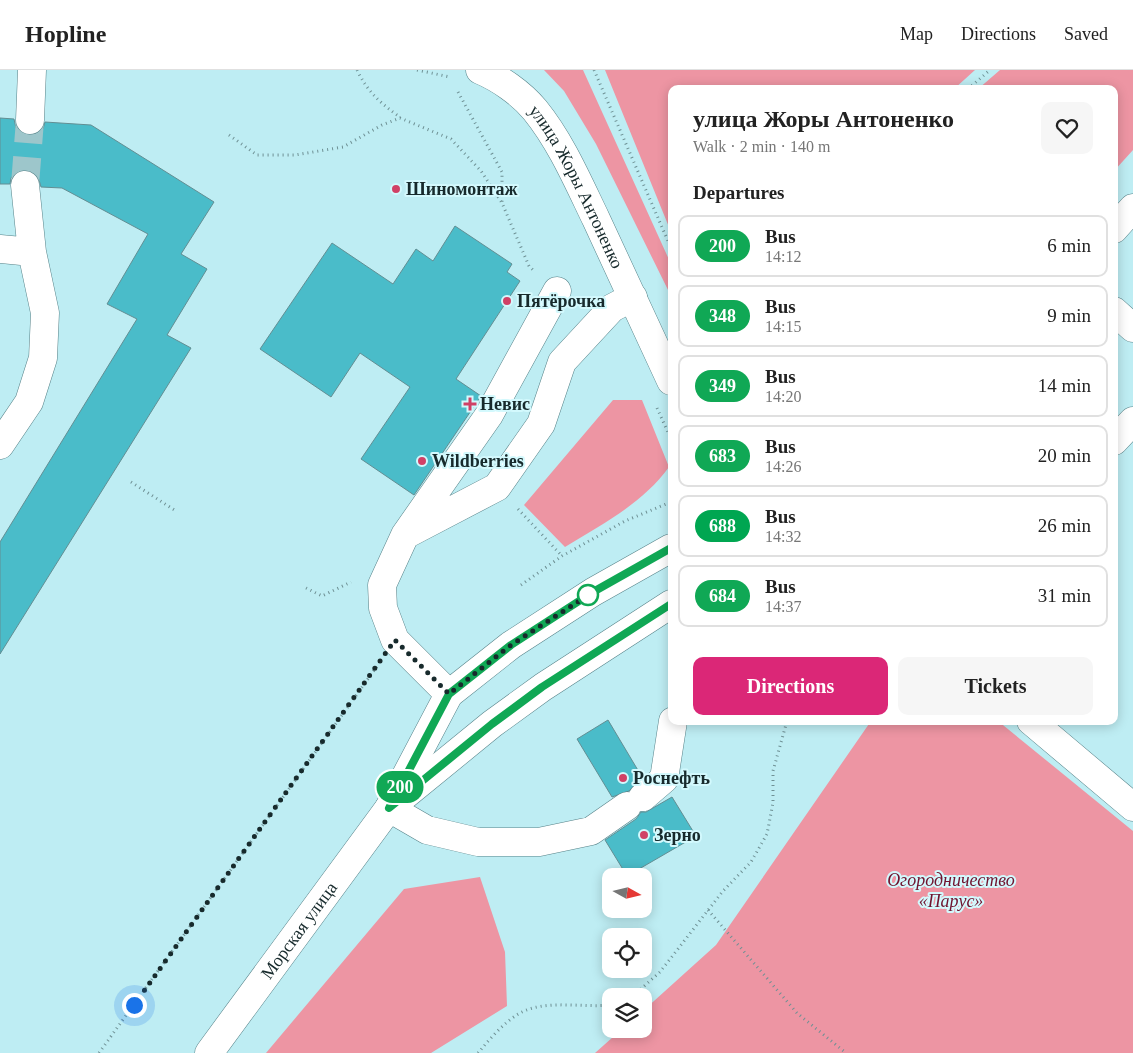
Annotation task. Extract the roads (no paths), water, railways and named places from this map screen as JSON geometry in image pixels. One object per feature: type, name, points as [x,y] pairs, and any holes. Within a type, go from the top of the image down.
[{"type":"main road","points":[[30,120],[32,70]]},
{"type":"main road","name":"улица Жоры Антоненко","points":[[480,70],[491,75],[516,93],[534,109],[551,133],[579,184],[668,374]]},
{"type":"main road","points":[[0,446],[29,402],[43,358],[45,313],[32,252],[25,185]]},
{"type":"main road","points":[[1118,225],[1133,208]]},
{"type":"main road","points":[[0,248],[32,252]]},
{"type":"main road","points":[[449,694],[395,640],[383,608],[382,585],[405,535],[489,415],[557,291]]},
{"type":"main road","points":[[405,535],[497,488],[541,424],[562,362],[612,308],[633,297]]},
{"type":"main road","points":[[1118,315],[1133,328]]},
{"type":"main road","points":[[528,343],[562,362]]},
{"type":"main road","points":[[1118,436],[1133,421]]},
{"type":"main road","name":"Морская улица","points":[[209,1053],[389,808],[449,694],[520,639],[593,592],[668,550]]},
{"type":"main road","name":"Морская улица","points":[[389,808],[492,724],[542,687],[668,606]]},
{"type":"main road","points":[[389,808],[427,830],[478,842],[539,842],[590,832],[664,779],[672,725]]},
{"type":"main road","points":[[1036,725],[1133,807]]},
{"type":"tunnel","points":[[25,185],[30,120]]},
{"type":"place","name":"Шиномонтаж","points":[[396,189]]},
{"type":"place","name":"Пятёрочка","points":[[507,301]]},
{"type":"place","name":"Невис","points":[[470,404]]},
{"type":"place","name":"Wildberries","points":[[422,461]]},
{"type":"place","name":"Роснефть","points":[[623,778]]},
{"type":"place","name":"Зерно","points":[[644,835]]},
{"type":"park label","name":"Огородничество «Парус»","points":[[951,890]]}]
